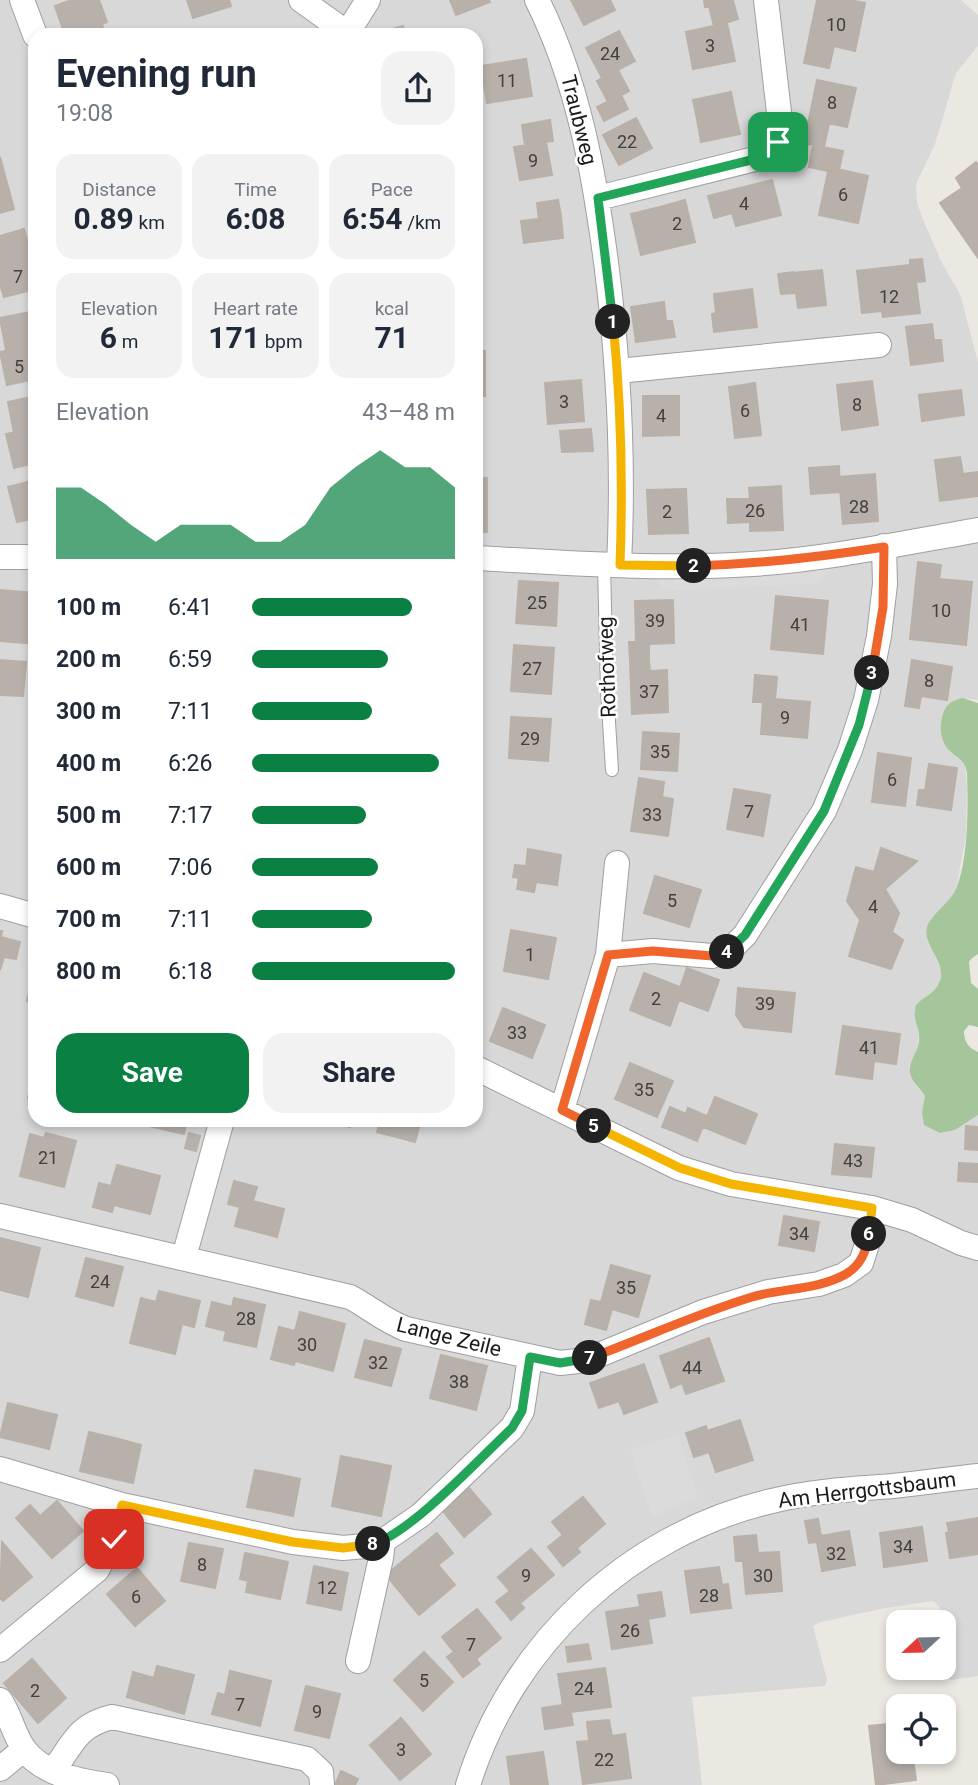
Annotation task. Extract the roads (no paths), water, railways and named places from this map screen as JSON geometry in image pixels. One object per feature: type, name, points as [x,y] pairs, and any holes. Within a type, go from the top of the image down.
[{"type":"street","points":[[22,0],[32,28]]},
{"type":"street","points":[[301,0],[338,28]]},
{"type":"street","points":[[350,28],[368,0]]},
{"type":"street","name":"Traubweg","points":[[537,0],[565,65],[598,198],[618,370],[621,525],[612,565]]},
{"type":"street","points":[[598,198],[771,155],[778,142],[780,121],[766,0]]},
{"type":"street","points":[[618,370],[879,345]]},
{"type":"street","points":[[483,558],[612,565],[753,564],[813,558],[978,530]]},
{"type":"street","points":[[608,955],[653,951],[712,956],[732,948],[745,935],[824,811],[854,737],[866,700],[879,636],[885,584],[884,547]]},
{"type":"street","points":[[0,557],[28,557]]},
{"type":"street","points":[[562,1110],[608,955],[617,863]]},
{"type":"street","points":[[0,906],[28,914]]},
{"type":"street","points":[[483,1071],[680,1168],[731,1184],[872,1208],[912,1220],[978,1248]]},
{"type":"street","points":[[184,1257],[220,1127]]},
{"type":"street","name":"Lange Zeile","points":[[0,1216],[350,1297],[390,1323],[406,1329],[560,1363],[587,1360],[704,1311],[768,1292],[820,1284],[844,1275],[860,1263],[869,1238],[872,1208]]},
{"type":"street","points":[[0,1469],[122,1505],[293,1542],[343,1548],[365,1546],[383,1541],[421,1515],[512,1428],[522,1411],[530,1357]]},
{"type":"street","name":"Am Herrgottsbaum","points":[[468,1785],[492,1723],[515,1681],[550,1636],[582,1602],[650,1550],[686,1531],[770,1501],[814,1492],[978,1476]]},
{"type":"street","points":[[0,1650],[97,1570],[114,1539],[122,1505]]},
{"type":"street","points":[[358,1661],[383,1541]]},
{"type":"street","points":[[0,1700],[24,1749],[40,1763],[70,1779],[107,1785]]},
{"type":"street","points":[[54,1770],[80,1732],[94,1721],[112,1717],[307,1759],[321,1772],[322,1785]]},
{"type":"street","points":[[0,1769],[24,1749]]},
{"type":"lane","name":"Rothofweg","points":[[612,565],[607,690],[612,770]]}]
